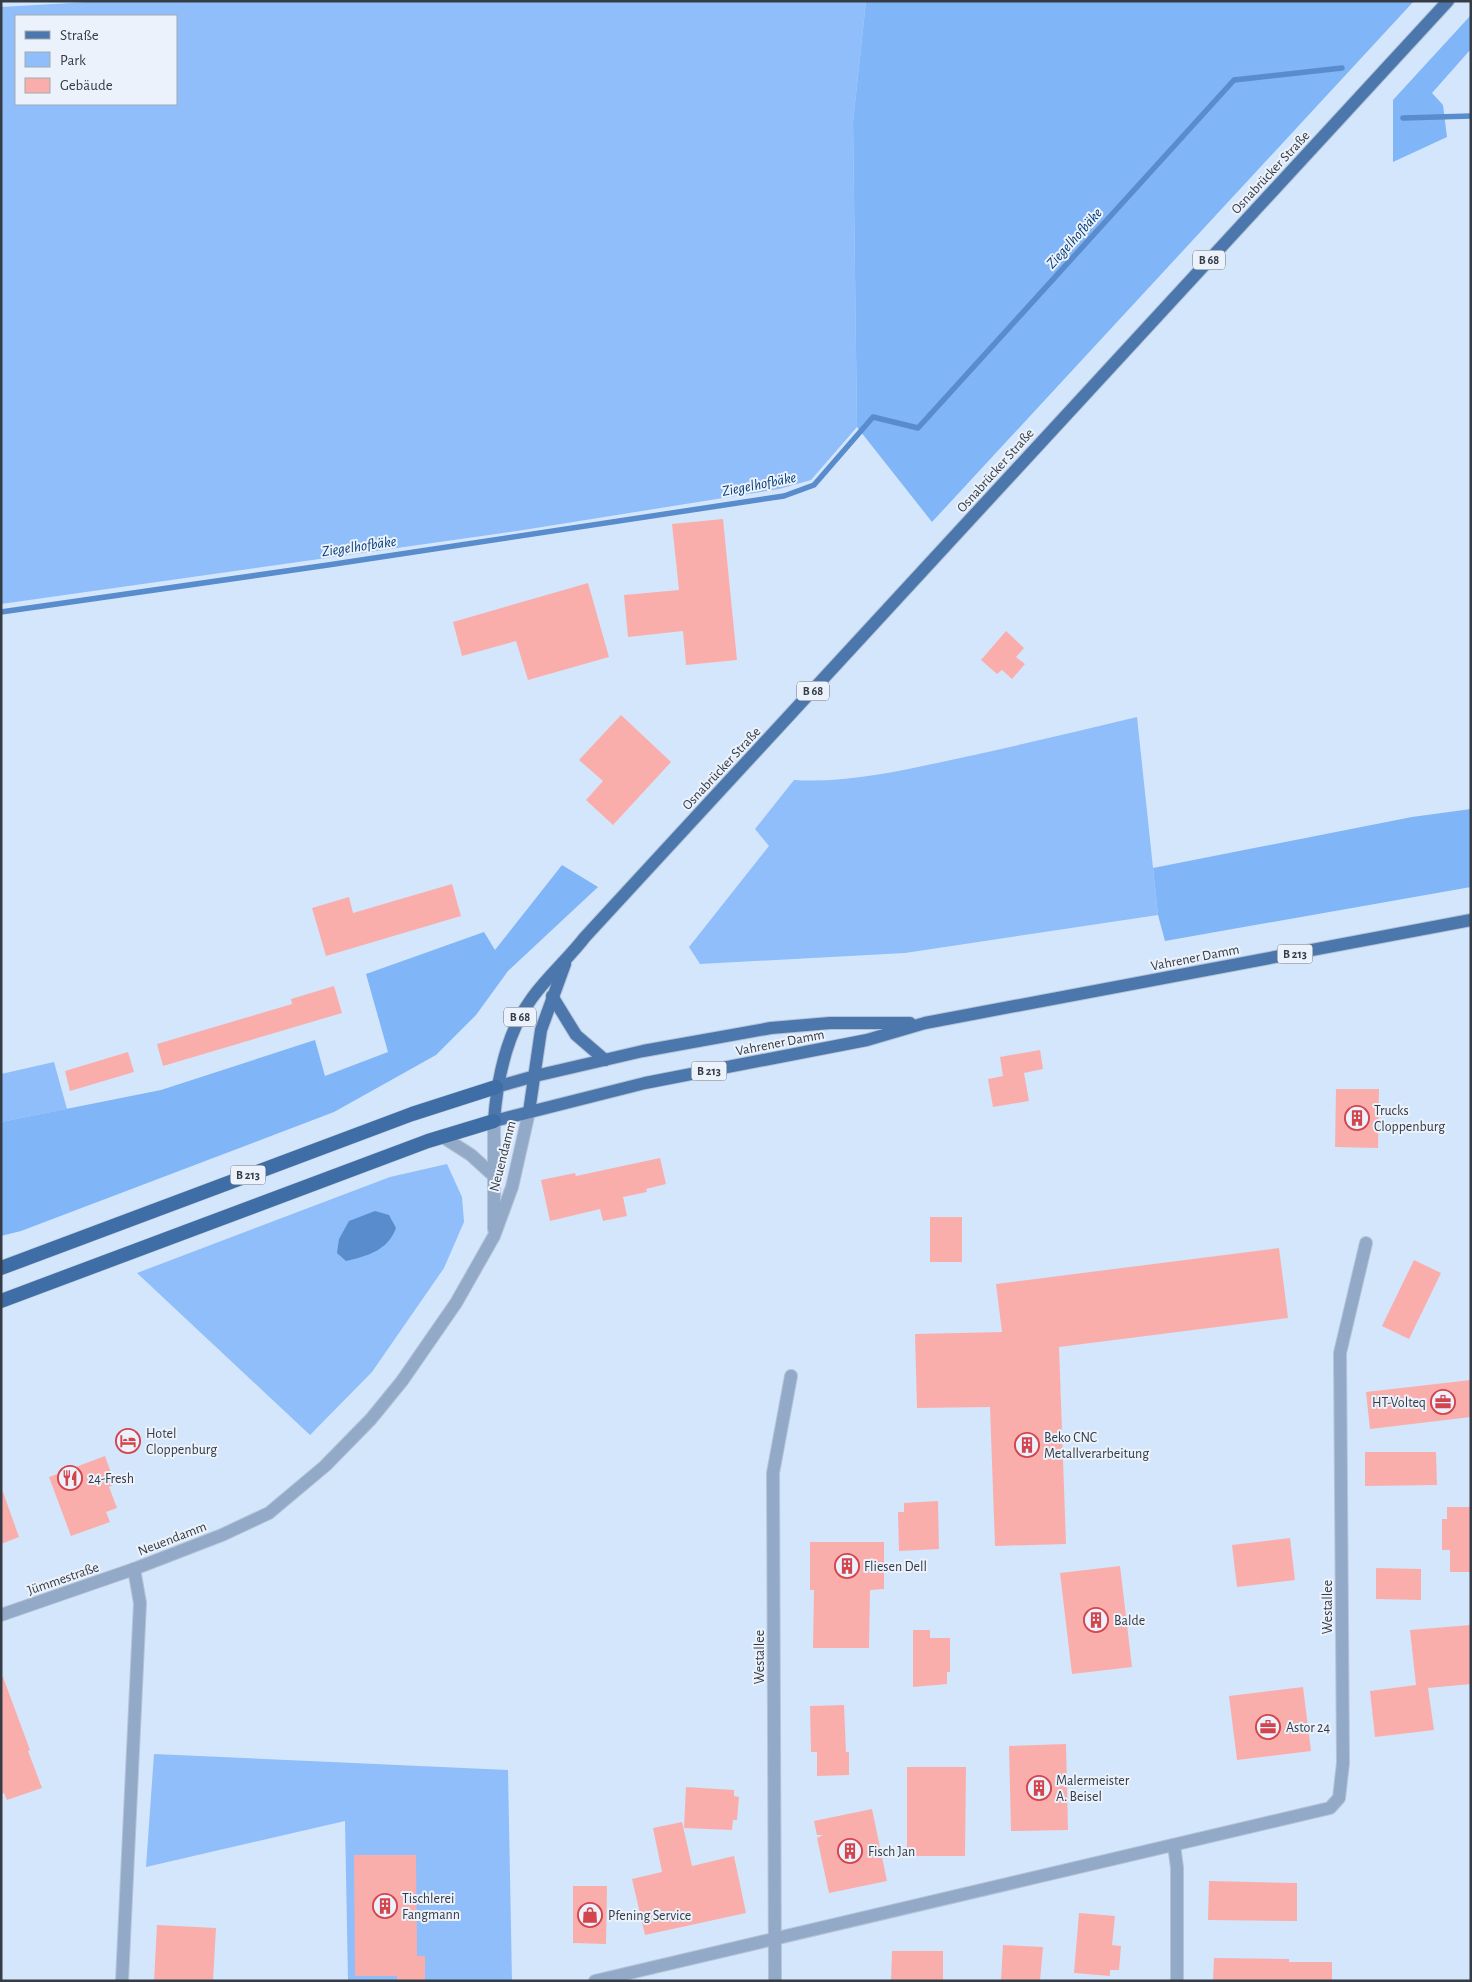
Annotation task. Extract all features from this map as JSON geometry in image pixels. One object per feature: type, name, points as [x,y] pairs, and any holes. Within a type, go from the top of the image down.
[{"type":"highway","name":"B 213","points":[[1,1268],[412,1114],[496,1088]]},
{"type":"highway","name":"B 213","points":[[1,1301],[442,1137],[494,1121]]},
{"type":"main road","name":"Osnabrücker Straße","points":[[494,1121],[496,1088],[520,1016],[547,979],[567,961],[591,931],[1448,1]]},
{"type":"main road","name":"Vahrener Damm","points":[[494,1121],[645,1083],[867,1040],[925,1024],[1471,920]]},
{"type":"main road","name":"Osnabrücker Straße","points":[[529,1112],[541,1030],[552,996],[567,961]]},
{"type":"main road","name":"B 68","points":[[552,996],[576,1035],[605,1060]]},
{"type":"main road","name":"Vahrener Damm","points":[[496,1088],[535,1076],[605,1060],[771,1028],[830,1023],[925,1024]]},
{"type":"street","name":"Neuendamm","points":[[122,1981],[139,1612],[134,1569],[222,1535],[270,1513],[324,1466],[371,1419],[402,1381],[456,1304],[494,1236],[512,1188],[529,1112]]},
{"type":"street","name":"Neuendamm","points":[[494,1121],[494,1236]]},
{"type":"street","name":"Neuendamm","points":[[442,1137],[471,1155],[494,1176]]},
{"type":"street","name":"Westallee","points":[[595,1981],[1330,1808],[1339,1798],[1343,1763],[1340,1353],[1366,1244]]},
{"type":"street","name":"Westallee","points":[[775,1981],[773,1473],[792,1376]]},
{"type":"street","name":"Jümmestraße","points":[[1,1615],[134,1569]]},
{"type":"street","points":[[1174,1845],[1177,1868],[1177,1981]]},
{"type":"green space","points":[[106,1],[866,1],[853,122],[857,427],[811,480],[779,489],[517,531],[1,604],[1,7]]},
{"type":"green space","points":[[1137,717],[1158,915],[905,953],[700,964],[689,947],[769,846],[755,829],[794,780],[848,779],[902,770],[1012,747]]},
{"type":"green space","points":[[54,1062],[67,1109],[1,1122],[1,1074]]},
{"type":"green space","points":[[447,1164],[462,1197],[464,1222],[444,1268],[372,1372],[310,1435],[137,1273],[390,1177]]},
{"type":"green space","points":[[154,1754],[508,1770],[512,1981],[348,1981],[345,1821],[146,1867]]},
{"type":"shaded area","points":[[866,1],[1414,1],[932,522],[857,427],[853,122]]},
{"type":"shaded area","points":[[1471,15],[1471,49],[1432,93],[1443,105],[1447,137],[1393,162],[1393,100]]},
{"type":"shaded area","points":[[1471,809],[1471,887],[1165,941],[1158,915],[1153,868],[1412,817]]},
{"type":"shaded area","points":[[562,865],[598,887],[508,971],[476,1015],[436,1055],[334,1112],[21,1231],[1,1236],[1,1122],[161,1090],[315,1040],[325,1076],[388,1052],[366,974],[484,932],[495,950]]},
{"type":"shaded area","points":[[375,1211],[389,1215],[396,1228],[392,1236],[388,1242],[376,1251],[346,1261],[337,1253],[339,1239],[349,1221]]},
{"type":"building","points":[[723,519],[737,660],[686,665],[683,631],[628,637],[624,595],[679,590],[672,524]]},
{"type":"building","points":[[588,583],[609,657],[528,680],[516,641],[462,656],[453,622]]},
{"type":"building","points":[[1006,631],[1024,648],[1016,657],[1025,664],[1012,679],[1002,670],[997,674],[981,660]]},
{"type":"building","points":[[621,715],[671,762],[613,825],[586,800],[603,781],[579,760]]},
{"type":"building","points":[[452,884],[461,916],[326,956],[312,908],[349,897],[353,913]]},
{"type":"building","points":[[334,986],[342,1013],[163,1066],[157,1044],[292,1004],[291,999]]},
{"type":"building","points":[[1040,1050],[1043,1069],[1024,1073],[1029,1101],[993,1107],[988,1079],[1003,1076],[1000,1057]]},
{"type":"building","points":[[128,1052],[134,1072],[70,1091],[65,1071]]},
{"type":"building","name":"Trucks Cloppenburg","points":[[1336,1089],[1379,1089],[1378,1148],[1335,1147]]},
{"type":"building","points":[[660,1158],[666,1184],[646,1189],[647,1192],[623,1197],[627,1216],[603,1221],[600,1209],[550,1221],[541,1180],[575,1173],[576,1176]]},
{"type":"building","points":[[930,1217],[962,1217],[962,1262],[930,1262]]},
{"type":"building","name":"Beko CNC Metallverarbeitung","points":[[1279,1248],[1288,1318],[1059,1347],[1066,1544],[995,1546],[990,1407],[917,1408],[915,1334],[1002,1332],[996,1284]]},
{"type":"building","points":[[1414,1260],[1441,1273],[1409,1339],[1382,1326]]},
{"type":"building","points":[[1471,1380],[1471,1417],[1370,1429],[1366,1392]]},
{"type":"building","points":[[1365,1452],[1436,1452],[1437,1485],[1365,1486]]},
{"type":"building","points":[[105,1456],[115,1484],[109,1487],[117,1508],[106,1512],[110,1522],[71,1536],[49,1477]]},
{"type":"building","points":[[3,1492],[19,1537],[1,1544],[1,1493]]},
{"type":"building","points":[[938,1501],[939,1549],[899,1551],[898,1512],[904,1512],[904,1503]]},
{"type":"building","points":[[1447,1507],[1471,1507],[1471,1572],[1450,1572],[1450,1550],[1442,1550],[1442,1519],[1447,1519]]},
{"type":"building","points":[[1290,1538],[1295,1580],[1237,1587],[1232,1545]]},
{"type":"building","points":[[810,1542],[884,1542],[884,1589],[870,1590],[869,1648],[813,1648],[814,1590],[810,1590]]},
{"type":"building","name":"Balde","points":[[1120,1566],[1132,1667],[1072,1674],[1060,1573]]},
{"type":"building","points":[[1376,1568],[1421,1569],[1421,1600],[1376,1599]]},
{"type":"building","points":[[1471,1625],[1471,1684],[1428,1688],[1434,1730],[1375,1737],[1370,1691],[1416,1685],[1410,1630]]},
{"type":"building","points":[[913,1630],[930,1630],[930,1638],[950,1638],[950,1672],[947,1672],[947,1684],[913,1687]]},
{"type":"building","points":[[1,1677],[3,1677],[30,1750],[28,1751],[42,1788],[7,1800],[4,1793],[1,1794]]},
{"type":"building","points":[[1303,1687],[1311,1751],[1237,1760],[1229,1696]]},
{"type":"building","points":[[844,1705],[846,1752],[849,1752],[849,1775],[817,1776],[817,1752],[811,1752],[810,1706]]},
{"type":"building","name":"Malermeister A. Beisel","points":[[1066,1744],[1068,1830],[1011,1831],[1009,1746]]},
{"type":"building","points":[[907,1767],[966,1767],[965,1856],[907,1856]]},
{"type":"building","points":[[686,1787],[734,1790],[734,1796],[739,1797],[737,1820],[733,1820],[732,1830],[684,1828]]},
{"type":"building","name":"Fisch Jan","points":[[872,1809],[887,1881],[829,1893],[817,1838],[823,1835],[817,1835],[814,1821]]},
{"type":"building","points":[[682,1822],[692,1866],[734,1856],[746,1913],[645,1935],[632,1879],[662,1872],[653,1828]]},
{"type":"building","name":"Tischlerei Fangmann","points":[[354,1855],[416,1855],[417,1956],[425,1956],[425,1981],[397,1981],[397,1976],[355,1976]]},
{"type":"building","points":[[1209,1881],[1297,1883],[1297,1921],[1208,1920]]},
{"type":"building","name":"Pfening Service","points":[[573,1886],[607,1886],[606,1944],[573,1943]]},
{"type":"building","points":[[1079,1913],[1115,1916],[1112,1945],[1121,1946],[1119,1970],[1110,1970],[1110,1976],[1074,1973]]},
{"type":"building","points":[[157,1925],[216,1928],[213,1981],[154,1981]]},
{"type":"building","points":[[1003,1945],[1043,1947],[1040,1981],[1001,1981]]},
{"type":"building","points":[[892,1951],[943,1951],[943,1981],[891,1981]]},
{"type":"building","points":[[1214,1958],[1289,1959],[1289,1962],[1332,1962],[1332,1981],[1213,1981]]},
{"type":"waterway","name":"Ziegelhofbäke","points":[[1,612],[784,496],[814,485],[873,417],[918,428],[1234,80],[1342,68]]},
{"type":"waterway","name":"Ziegelhofbäke","points":[[1403,118],[1471,116]]},
{"type":"place","name":"Trucks Cloppenburg","points":[[1357,1118]]},
{"type":"place","name":"HT-Volteq","points":[[1443,1402]]},
{"type":"place","name":"Hotel Cloppenburg","points":[[128,1441]]},
{"type":"place","name":"Beko CNC Metallverarbeitung","points":[[1027,1445]]},
{"type":"place","name":"24-Fresh","points":[[70,1478]]},
{"type":"place","name":"Fliesen Dell","points":[[847,1566]]},
{"type":"place","name":"Balde","points":[[1096,1620]]},
{"type":"place","name":"Astor 24","points":[[1268,1727]]},
{"type":"place","name":"Malermeister A. Beisel","points":[[1039,1788]]},
{"type":"place","name":"Fisch Jan","points":[[850,1851]]},
{"type":"place","name":"Tischlerei Fangmann","points":[[385,1906]]},
{"type":"place","name":"Pfening Service","points":[[590,1915]]}]
